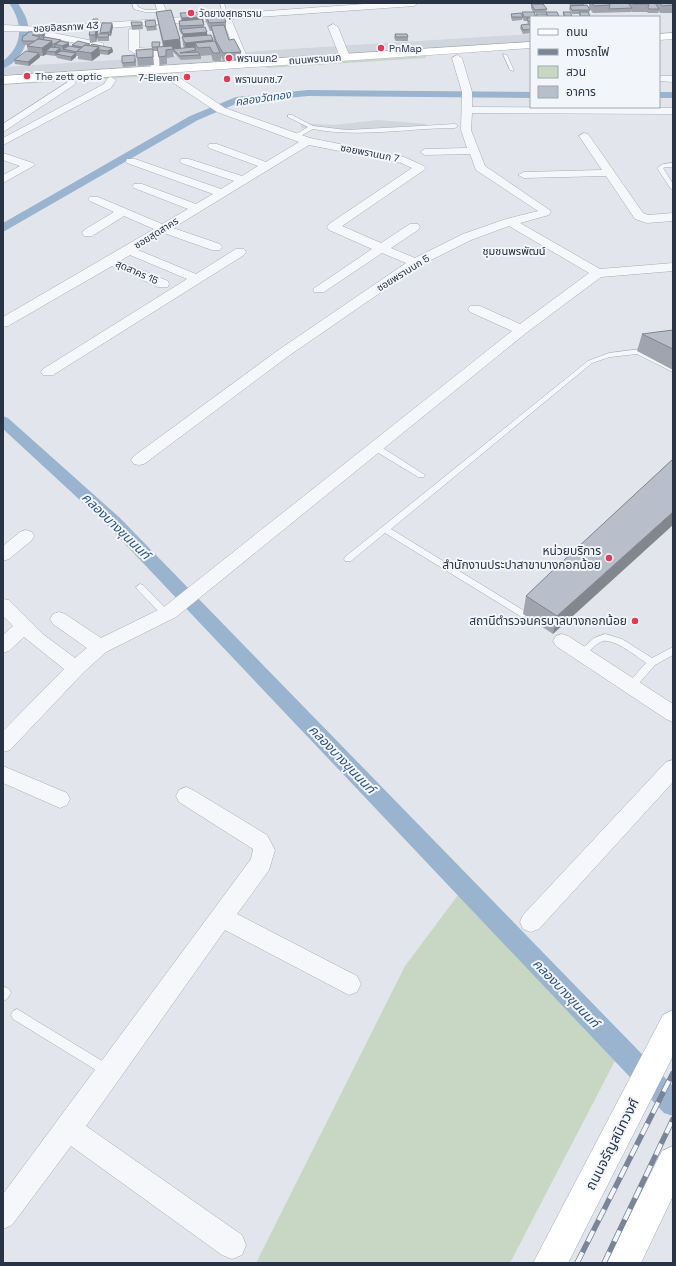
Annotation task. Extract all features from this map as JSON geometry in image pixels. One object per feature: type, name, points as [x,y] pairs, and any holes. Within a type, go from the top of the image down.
[{"type":"main road","points":[[660,37],[673,36]]},
{"type":"main road","name":"ถนนพรานนก","points":[[226,69],[246,64],[261,67],[345,57],[530,45]]},
{"type":"main road","points":[[660,46],[673,45]]},
{"type":"main road","name":"ถนนพรานนก","points":[[3,80],[530,54]]},
{"type":"main road","name":"ถนนพรานนก","points":[[3,87],[111,80],[162,72]]},
{"type":"main road","name":"ถนนจรัญสนิทวงศ์","points":[[550,1263],[671,1029]]},
{"type":"main road","points":[[623,1263],[671,1167]]},
{"type":"street","name":"ซอยอิสรภาพ 43","points":[[3,28],[43,30],[414,3]]},
{"type":"street","points":[[160,7],[164,21]]},
{"type":"street","points":[[226,17],[246,64]]},
{"type":"street","points":[[333,27],[345,57]]},
{"type":"street","points":[[3,34],[21,34],[23,29],[100,45]]},
{"type":"street","points":[[134,30],[134,50],[155,52],[162,72]]},
{"type":"street","name":"ซอยพรานนก 5","points":[[139,460],[288,350],[415,263],[467,237],[510,222],[545,213],[545,211],[480,168],[466,130],[468,100],[457,58]]},
{"type":"street","name":"ซอยพรานนก 7","points":[[162,72],[177,80],[216,107],[301,139],[404,160],[420,168],[334,225],[334,228],[411,261]]},
{"type":"street","points":[[662,79],[673,79]]},
{"type":"street","points":[[3,142],[108,86],[111,80]]},
{"type":"street","points":[[3,129],[71,83]]},
{"type":"street","points":[[468,100],[530,104]]},
{"type":"street","points":[[605,108],[673,112]]},
{"type":"street","points":[[3,117],[16,120]]},
{"type":"street","points":[[584,136],[639,216],[643,219],[673,217]]},
{"type":"street","name":"ซอยสุดสาคร","points":[[6,318],[111,261],[244,180],[301,139]]},
{"type":"street","points":[[213,146],[258,169]]},
{"type":"street","points":[[426,152],[473,151]]},
{"type":"street","points":[[3,156],[29,165],[3,180]]},
{"type":"street","points":[[185,160],[244,180]]},
{"type":"street","points":[[131,161],[222,193]]},
{"type":"street","points":[[524,175],[610,173]]},
{"type":"street","points":[[138,186],[197,208]]},
{"type":"street","points":[[94,199],[163,229],[216,247]]},
{"type":"street","points":[[88,233],[123,212]]},
{"type":"street","points":[[510,222],[598,273]]},
{"type":"street","points":[[319,289],[414,227]]},
{"type":"street","points":[[129,250],[197,279]]},
{"type":"street","points":[[48,372],[240,252]]},
{"type":"street","name":"สุดสาคร 15","points":[[111,261],[163,284]]},
{"type":"street","points":[[3,744],[76,668],[100,647],[134,628],[168,613],[202,588],[521,330],[598,273],[673,267]]},
{"type":"street","points":[[475,309],[521,330]]},
{"type":"street","points":[[3,555],[26,536]]},
{"type":"street","points":[[3,605],[38,640],[76,668]]},
{"type":"street","points":[[59,619],[100,647]]},
{"type":"street","points":[[3,646],[24,626]]},
{"type":"street","points":[[558,637],[673,714]]},
{"type":"street","points":[[531,922],[673,768]]},
{"type":"street","points":[[3,774],[60,799]]},
{"type":"street","points":[[3,1216],[110,1072],[261,863],[264,850],[260,842],[186,796]]},
{"type":"street","points":[[222,917],[349,984]]},
{"type":"street","points":[[68,1129],[232,1245]]},
{"type":"lane","points":[[134,3],[136,8],[140,10],[160,7]]},
{"type":"lane","points":[[222,3],[226,17]]},
{"type":"lane","points":[[505,55],[512,70]]},
{"type":"lane","points":[[290,116],[312,127],[368,131],[455,126]]},
{"type":"lane","points":[[301,139],[312,127]]},
{"type":"lane","points":[[673,165],[665,165],[660,168],[673,188]]},
{"type":"lane","points":[[348,559],[590,362],[609,356],[673,347]]},
{"type":"lane","points":[[637,352],[673,370]]},
{"type":"lane","points":[[375,447],[421,475]]},
{"type":"lane","points":[[385,529],[526,616],[529,608]]},
{"type":"lane","points":[[140,587],[168,613]]},
{"type":"lane","points":[[582,654],[599,639],[606,637],[614,639],[652,662]]},
{"type":"lane","points":[[631,686],[652,662],[667,655],[673,650]]},
{"type":"lane","points":[[16,1015],[110,1072]]},
{"type":"shaded area","points":[[530,34],[530,42],[3,75],[3,67]]},
{"type":"shaded area","points":[[378,120],[427,124],[414,130],[368,131],[302,128],[300,123],[334,125]]},
{"type":"green space","points":[[426,56],[425,58],[269,68],[262,66]]},
{"type":"green space","points":[[169,72],[171,74],[168,75],[3,85],[3,82]]},
{"type":"green space","points":[[458,895],[617,1057],[510,1263],[256,1263],[405,966]]},
{"type":"building","points":[[592,3],[608,3],[610,5],[594,6]]},
{"type":"building","points":[[609,3],[628,3],[632,8],[609,9]]},
{"type":"building","points":[[632,3],[648,3],[649,4],[633,4]]},
{"type":"building","points":[[648,3],[655,3],[659,9],[649,9]]},
{"type":"building","points":[[660,3],[673,3],[673,5],[662,6]]},
{"type":"building","points":[[531,4],[543,4],[547,9],[535,10]]},
{"type":"building","points":[[587,5],[590,10],[572,10],[570,6]]},
{"type":"building","points":[[171,10],[180,39],[163,41],[156,12]]},
{"type":"building","points":[[221,10],[226,22],[209,23],[205,12]]},
{"type":"building","points":[[202,12],[203,17],[182,18],[180,13]]},
{"type":"building","points":[[522,12],[534,12],[536,16],[530,17],[524,17]]},
{"type":"building","points":[[546,12],[557,12],[559,16],[548,16]]},
{"type":"building","points":[[563,12],[570,12],[572,16],[565,16]]},
{"type":"building","points":[[579,12],[588,12],[590,16],[581,16]]},
{"type":"building","points":[[521,13],[523,17],[512,17],[511,14]]},
{"type":"building","points":[[536,14],[546,14],[547,16],[537,16]]},
{"type":"building","points":[[93,19],[98,19],[95,35],[89,35]]},
{"type":"building","points":[[202,19],[204,25],[180,26],[179,21]]},
{"type":"building","points":[[155,20],[156,26],[146,27],[145,21]]},
{"type":"building","points":[[131,22],[142,22],[142,25],[132,26]]},
{"type":"building","points":[[102,23],[112,23],[110,32],[100,33]]},
{"type":"building","points":[[529,24],[530,29],[523,30],[521,25]]},
{"type":"building","points":[[224,25],[229,40],[234,39],[241,52],[223,53],[216,41],[211,26]]},
{"type":"building","points":[[205,27],[207,32],[183,34],[181,29]]},
{"type":"building","points":[[44,31],[42,35],[32,35],[40,37],[35,41],[22,41],[23,36],[28,32]]},
{"type":"building","points":[[98,34],[109,34],[108,37],[97,37]]},
{"type":"building","points":[[395,34],[407,34],[408,37],[396,37]]},
{"type":"building","points":[[211,35],[213,40],[185,43],[182,37]]},
{"type":"building","points":[[45,37],[61,40],[52,44],[52,41],[42,40]]},
{"type":"building","points":[[38,39],[52,41],[42,48],[27,46]]},
{"type":"building","points":[[61,41],[69,43],[62,46],[55,44]]},
{"type":"building","points":[[78,41],[90,44],[82,47],[72,45]]},
{"type":"building","points":[[215,41],[220,53],[213,53],[210,47],[198,48],[195,43]]},
{"type":"building","points":[[152,42],[160,42],[159,47],[152,47]]},
{"type":"building","points":[[92,44],[112,48],[108,51],[99,50],[99,47],[90,46]]},
{"type":"building","points":[[85,45],[99,47],[91,53],[77,51]]},
{"type":"building","points":[[69,46],[81,48],[77,52],[63,49]]},
{"type":"building","points":[[172,46],[173,49],[166,50],[166,56],[159,57],[157,47]]},
{"type":"building","points":[[51,47],[60,48],[55,52],[46,51]]},
{"type":"building","points":[[194,47],[196,50],[180,53],[198,52],[200,55],[180,56],[173,49]]},
{"type":"building","points":[[153,49],[153,57],[137,58],[136,50]]},
{"type":"building","points":[[26,51],[39,53],[28,62],[14,60]]},
{"type":"building","points":[[61,51],[76,53],[71,57],[56,54]]},
{"type":"building","points":[[135,55],[135,62],[122,63],[122,56]]},
{"type":"building","points":[[673,330],[673,349],[642,334]]},
{"type":"building","name":"หน่วยบริการ สำนักงานประปาสาขาบางกอกน้อย","points":[[673,459],[673,512],[557,616],[526,596],[550,573]]},
{"type":"waterway","points":[[3,65],[16,54],[22,43],[24,32],[23,20],[13,3]]},
{"type":"waterway","name":"คลองวัดทอง","points":[[3,228],[194,118],[236,100],[308,93],[530,95]]},
{"type":"waterway","name":"คลองวัดทอง","points":[[660,95],[673,95]]},
{"type":"waterway","name":"คลองบางขุนนนท์","points":[[3,421],[114,522],[673,1104]]},
{"type":"railway","points":[[577,1263],[673,1073]]},
{"type":"railway","points":[[604,1263],[673,1119]]},
{"type":"place","name":"วัดยางสุทธาราม","points":[[191,13]]},
{"type":"place","name":"PnMap","points":[[381,48]]},
{"type":"place","name":"พรานนก2","points":[[229,58]]},
{"type":"place","name":"The zett optic","points":[[27,76]]},
{"type":"place","name":"7-Eleven","points":[[187,77]]},
{"type":"place","name":"พรานนกซ.7","points":[[227,79]]},
{"type":"place","name":"หน่วยบริการ สำนักงานประปาสาขาบางกอกน้อย","points":[[609,558]]},
{"type":"place","name":"สถานีตำรวจนครบาลบางกอกน้อย","points":[[635,621]]},
{"type":"district","name":"ชุมชนพรพัฒน์","points":[[514,251]]}]
